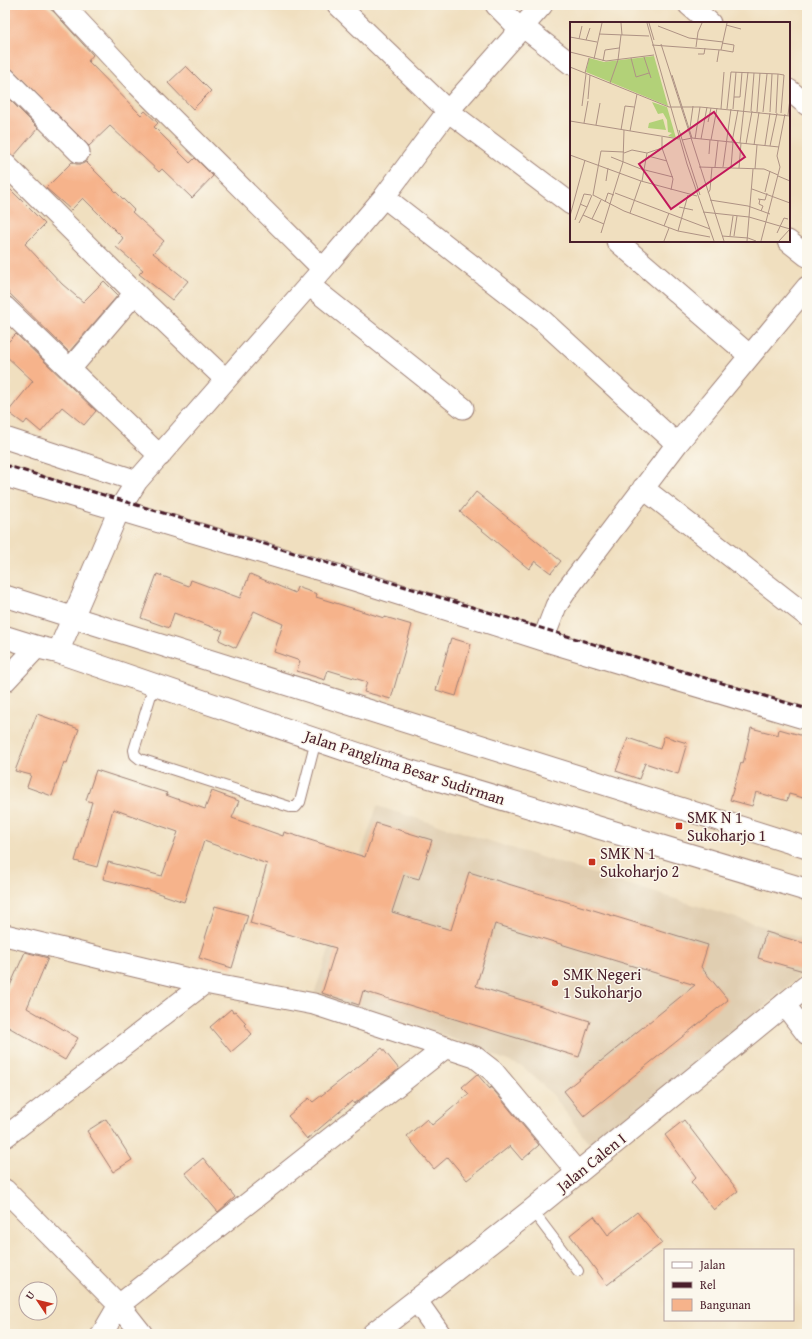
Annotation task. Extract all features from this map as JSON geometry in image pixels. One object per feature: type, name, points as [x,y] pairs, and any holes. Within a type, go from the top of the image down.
[{"type":"main road","name":"Jalan Panglima Besar Sudirman","points":[[5,637],[58,652],[396,767],[807,890]]},
{"type":"main road","name":"Jalan Calen I","points":[[373,1334],[532,1210],[807,986]]},
{"type":"street","points":[[63,5],[138,85],[323,269]]},
{"type":"street","points":[[338,5],[448,111],[570,203]]},
{"type":"street","points":[[496,5],[521,28],[570,63]]},
{"type":"street","points":[[58,652],[119,510],[137,481],[323,269],[384,197],[448,111],[542,5]]},
{"type":"street","points":[[689,5],[709,22]]},
{"type":"street","points":[[5,78],[79,152]]},
{"type":"street","points":[[790,91],[807,105]]},
{"type":"street","points":[[5,164],[135,293],[225,379]]},
{"type":"street","points":[[384,197],[543,321],[677,444]]},
{"type":"street","points":[[618,242],[750,356]]},
{"type":"street","points":[[789,242],[807,256]]},
{"type":"street","points":[[309,285],[464,408]]},
{"type":"street","points":[[543,640],[556,606],[568,588],[677,444],[807,287]]},
{"type":"street","points":[[70,369],[135,293]]},
{"type":"street","points":[[5,307],[160,456]]},
{"type":"street","points":[[5,438],[137,481]]},
{"type":"street","points":[[5,476],[354,580],[543,640],[807,719]]},
{"type":"street","points":[[643,488],[807,616]]},
{"type":"street","points":[[5,596],[807,848]]},
{"type":"street","points":[[5,681],[37,647]]},
{"type":"street","points":[[5,935],[205,982],[314,1004],[446,1047],[475,1058],[493,1070],[578,1173]]},
{"type":"street","points":[[5,1137],[205,982]]},
{"type":"street","points":[[784,1004],[807,1034]]},
{"type":"street","points":[[102,1334],[119,1305],[446,1047]]},
{"type":"street","points":[[5,1190],[119,1305],[142,1334]]},
{"type":"street","points":[[416,1300],[440,1334]]},
{"type":"lane","points":[[154,684],[134,750],[140,759],[290,807],[296,807],[300,802],[316,740]]},
{"type":"lane","points":[[532,1210],[578,1271]]},
{"type":"shaded area","name":"SMK Negeri 1 Sukoharjo","points":[[377,806],[807,940],[807,970],[594,1151],[553,1095],[523,1067],[415,1024],[362,1010],[314,994]]},
{"type":"building","points":[[5,5],[45,5],[54,12],[93,55],[88,61],[141,115],[145,111],[158,123],[154,127],[190,163],[195,158],[213,176],[192,198],[162,169],[159,172],[110,126],[89,146],[13,70],[5,66]]},
{"type":"building","points":[[186,66],[211,91],[193,109],[168,83]]},
{"type":"building","points":[[5,95],[38,128],[14,156],[5,152]]},
{"type":"building","points":[[72,162],[82,164],[86,162],[134,210],[132,212],[164,241],[153,253],[188,281],[172,300],[139,274],[143,270],[116,247],[123,238],[83,198],[71,210],[46,188]]},
{"type":"building","points":[[5,184],[45,224],[25,244],[62,284],[83,302],[104,281],[118,295],[69,352],[5,289]]},
{"type":"building","points":[[16,334],[96,411],[84,425],[62,407],[41,432],[27,420],[24,424],[8,412],[33,381],[5,355],[5,345]]},
{"type":"building","points":[[476,492],[561,561],[551,573],[535,561],[529,569],[460,512]]},
{"type":"building","points":[[157,574],[189,586],[191,580],[240,598],[250,574],[295,593],[297,587],[317,594],[316,597],[412,625],[391,699],[364,692],[367,682],[328,670],[325,680],[297,671],[300,661],[274,652],[283,624],[254,611],[236,648],[219,640],[223,631],[174,613],[169,628],[141,618]]},
{"type":"building","points":[[451,638],[471,644],[456,696],[436,690]]},
{"type":"building","points":[[37,714],[79,729],[67,763],[64,762],[52,796],[27,787],[31,775],[15,771]]},
{"type":"building","points":[[751,728],[778,735],[779,729],[807,737],[807,799],[789,794],[787,801],[756,792],[752,806],[730,800],[741,763],[743,764]]},
{"type":"building","points":[[664,736],[687,743],[678,774],[645,763],[639,779],[616,771],[628,738],[660,749]]},
{"type":"building","points":[[96,770],[167,793],[166,795],[205,809],[212,791],[239,801],[232,818],[283,836],[284,832],[365,857],[376,823],[432,840],[419,879],[404,875],[392,912],[451,930],[469,872],[708,945],[701,967],[728,1000],[584,1116],[564,1091],[695,985],[495,924],[476,986],[590,1021],[579,1057],[363,991],[359,1005],[322,993],[336,948],[250,923],[267,864],[204,841],[184,902],[146,889],[103,879],[108,862],[162,876],[178,832],[113,809],[97,867],[75,861],[92,802],[86,800]]},
{"type":"building","points":[[215,906],[248,915],[232,968],[199,958]]},
{"type":"building","points":[[766,932],[807,944],[807,972],[758,958]]},
{"type":"building","points":[[25,952],[48,958],[27,1008],[78,1038],[65,1060],[5,1025],[5,997]]},
{"type":"building","points":[[231,1009],[233,1012],[235,1011],[246,1023],[244,1025],[252,1034],[231,1052],[210,1027]]},
{"type":"building","points":[[382,1048],[399,1069],[354,1104],[352,1101],[307,1139],[288,1116],[309,1098],[313,1102]]},
{"type":"building","points":[[477,1074],[490,1089],[491,1087],[539,1145],[522,1160],[510,1146],[467,1180],[448,1157],[434,1169],[407,1136],[427,1119],[432,1125],[469,1094],[462,1087]]},
{"type":"building","points":[[106,1119],[132,1160],[113,1172],[87,1131]]},
{"type":"building","points":[[684,1120],[738,1191],[714,1210],[691,1182],[696,1177],[665,1135]]},
{"type":"building","points":[[203,1158],[235,1197],[218,1212],[185,1173]]},
{"type":"building","points":[[637,1212],[662,1243],[607,1285],[570,1235],[594,1216],[608,1235]]},
{"type":"railway","points":[[5,465],[807,709]]},
{"type":"place","name":"SMK N 1 Sukoharjo 1","points":[[679,826]]},
{"type":"place","name":"SMK N 1 Sukoharjo 2","points":[[592,862]]},
{"type":"place","name":"SMK Negeri 1 Sukoharjo","points":[[555,983]]}]
